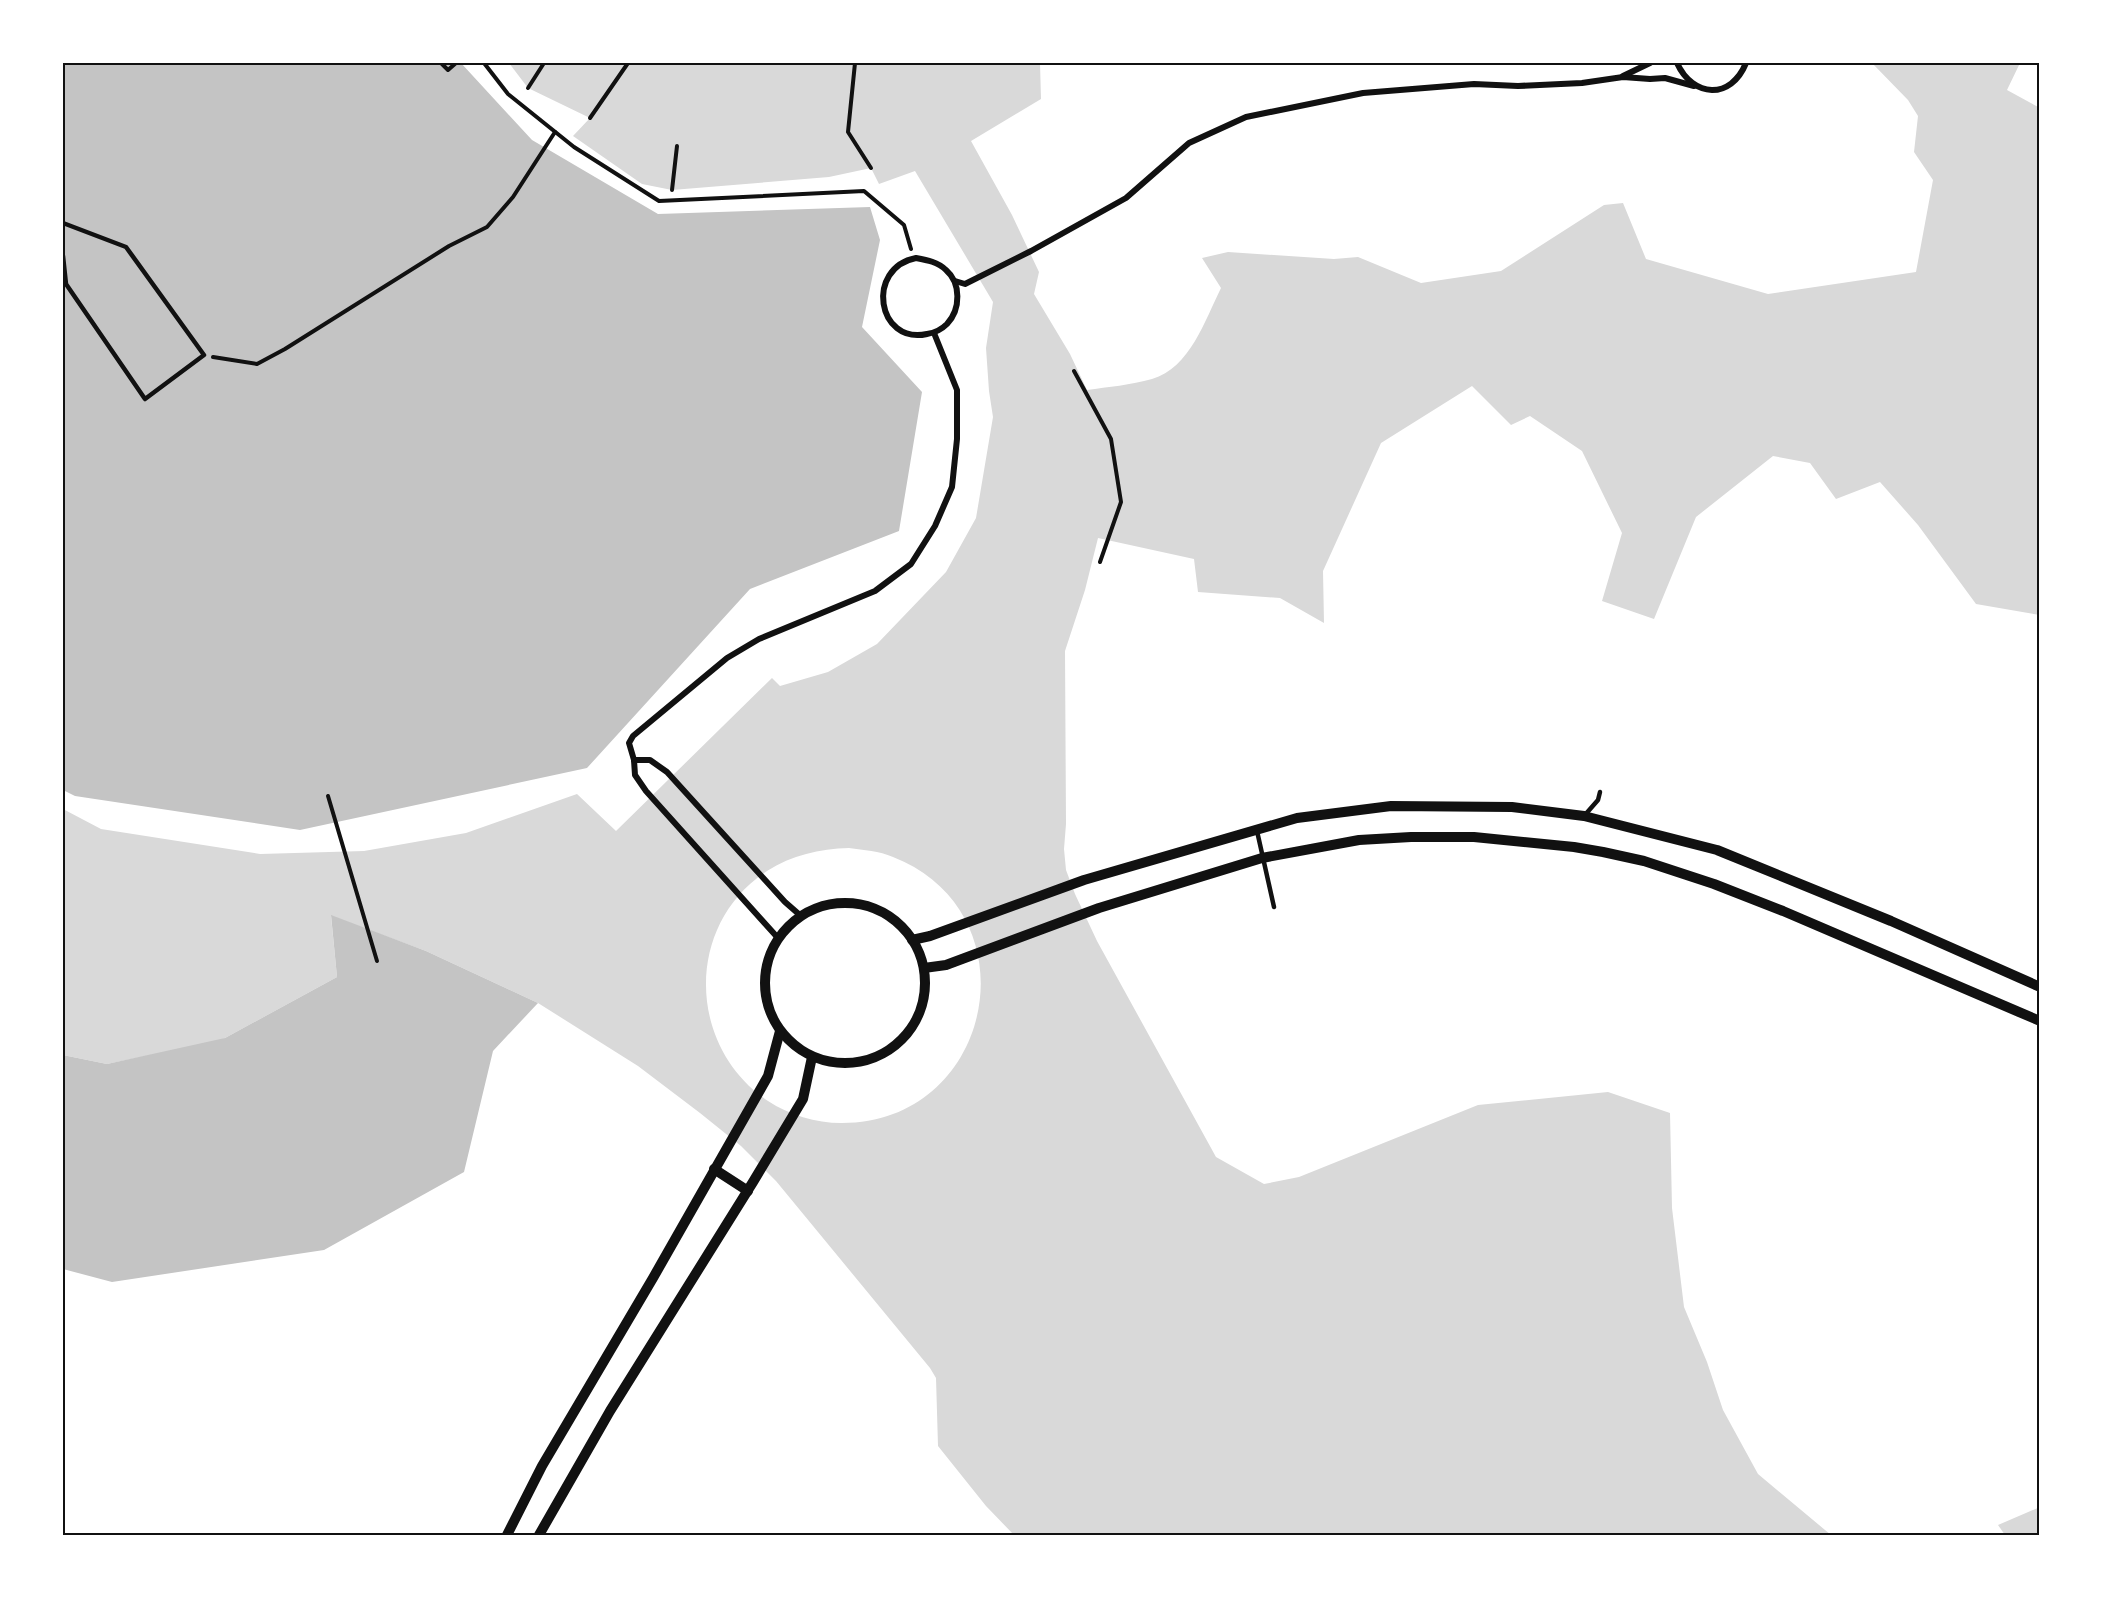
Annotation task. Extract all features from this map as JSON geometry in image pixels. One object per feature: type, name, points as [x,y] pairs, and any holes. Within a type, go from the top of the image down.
[{"type":"street","points":[[1623,77],[1650,63]]},
{"type":"street","points":[[1677,63],[1683,75],[1694,86]]},
{"type":"street","points":[[955,281],[965,284],[1031,251],[1126,198],[1189,143],[1246,117],[1363,93],[1474,84],[1518,86],[1582,83],[1623,77],[1650,80],[1665,78],[1716,90],[1726,87],[1742,73],[1746,63]]},
{"type":"street","points":[[911,259],[933,262],[946,270],[955,281],[958,296],[956,311],[947,324],[934,333],[920,336],[906,333],[893,325],[885,313],[882,298],[884,284],[892,271],[911,259]]},
{"type":"street","points":[[778,938],[646,791],[635,775],[629,743],[633,736],[727,658],[759,639],[875,591],[911,564],[935,526],[952,487],[957,440],[957,390],[934,333]]},
{"type":"street","points":[[634,760],[651,760],[667,772],[785,902],[801,916]]},
{"type":"street","points":[[912,940],[930,936],[1084,880],[1297,818],[1391,806],[1512,807],[1584,816],[1717,850],[1901,926],[2040,987]]},
{"type":"street","points":[[924,968],[946,965],[1099,908],[1262,858],[1345,842],[1411,837],[1474,837],[1574,847],[1644,861],[1744,895],[2040,1021]]},
{"type":"street","points":[[846,903],[877,910],[903,927],[919,953],[924,968],[925,990],[920,1011],[910,1030],[895,1046],[876,1057],[855,1063],[833,1063],[812,1057],[780,1031],[768,1010],[764,985],[768,961],[778,938],[801,916],[830,904],[846,903]]},
{"type":"street","points":[[507,1535],[542,1466],[768,1076],[780,1031]]},
{"type":"street","points":[[539,1535],[609,1411],[803,1099],[812,1057]]},
{"type":"street","points":[[714,1169],[750,1186]]},
{"type":"lane","points":[[63,222],[126,247],[204,355],[145,399],[66,284],[63,256]]},
{"type":"lane","points":[[1584,816],[1598,800],[1600,792]]},
{"type":"lane","points":[[1256,829],[1274,907]]},
{"type":"path","points":[[441,63],[448,70],[456,63]]},
{"type":"path","points":[[484,63],[508,93],[574,147],[659,201],[864,191],[904,225],[910,248],[916,258]]},
{"type":"path","points":[[528,88],[544,63]]},
{"type":"path","points":[[590,118],[628,63]]},
{"type":"path","points":[[855,63],[848,132],[871,168]]},
{"type":"path","points":[[204,355],[256,363],[285,350],[449,246],[487,227],[513,197],[555,132]]},
{"type":"path","points":[[672,190],[677,146]]},
{"type":"path","points":[[1074,371],[1111,438],[1121,502],[1100,562]]},
{"type":"path","points":[[328,796],[376,962]]},
{"type":"shaded area","points":[[509,63],[1040,63],[1041,99],[971,141],[1012,215],[1039,272],[1034,294],[1070,354],[1087,390],[1152,379],[1177,365],[1195,341],[1221,288],[1202,258],[1228,252],[1334,259],[1358,257],[1421,283],[1501,271],[1604,205],[1623,203],[1646,259],[1768,294],[1916,272],[1933,180],[1914,152],[1918,116],[1908,100],[1872,63],[2020,63],[2007,90],[2040,108],[2040,615],[1976,604],[1918,525],[1880,482],[1836,499],[1810,463],[1773,456],[1696,517],[1654,619],[1602,601],[1622,533],[1582,451],[1530,416],[1511,425],[1472,386],[1381,443],[1323,571],[1324,623],[1280,598],[1198,592],[1194,559],[1098,538],[1085,590],[1065,651],[1066,824],[1064,849],[1066,870],[1097,941],[1216,1157],[1264,1184],[1299,1177],[1478,1105],[1608,1092],[1670,1113],[1672,1208],[1684,1307],[1707,1362],[1723,1410],[1758,1474],[1831,1535],[1014,1535],[986,1506],[938,1446],[936,1378],[930,1368],[776,1181],[741,1146],[638,1066],[538,1003],[426,951],[331,916],[337,977],[225,1038],[107,1064],[63,1055],[63,809],[101,829],[260,854],[364,851],[466,833],[577,794],[616,831],[772,678],[780,686],[828,672],[877,644],[946,572],[976,518],[993,417],[986,348],[993,302],[915,171],[879,184],[871,168],[829,177],[672,190],[642,184],[573,136],[590,118],[528,88]],"holes":[[[849,848],[893,857],[938,885],[967,922],[980,966],[978,1011],[962,1054],[934,1090],[893,1114],[832,1123],[803,1117],[785,1110],[768,1101],[741,1078],[722,1050],[710,1019],[706,986],[709,953],[721,922],[740,894],[767,871],[786,861],[816,851]]]},
{"type":"shaded area","points":[[2040,1507],[2040,1535],[2005,1535],[1998,1525]]},
{"type":"building","points":[[63,63],[461,63],[532,140],[658,214],[870,207],[880,240],[862,327],[922,392],[899,531],[750,589],[587,768],[300,830],[75,796],[63,790]]},
{"type":"building","points":[[331,915],[426,951],[538,1003],[493,1051],[464,1172],[324,1250],[112,1282],[63,1269],[63,1055],[107,1064],[225,1038],[337,977]]}]
